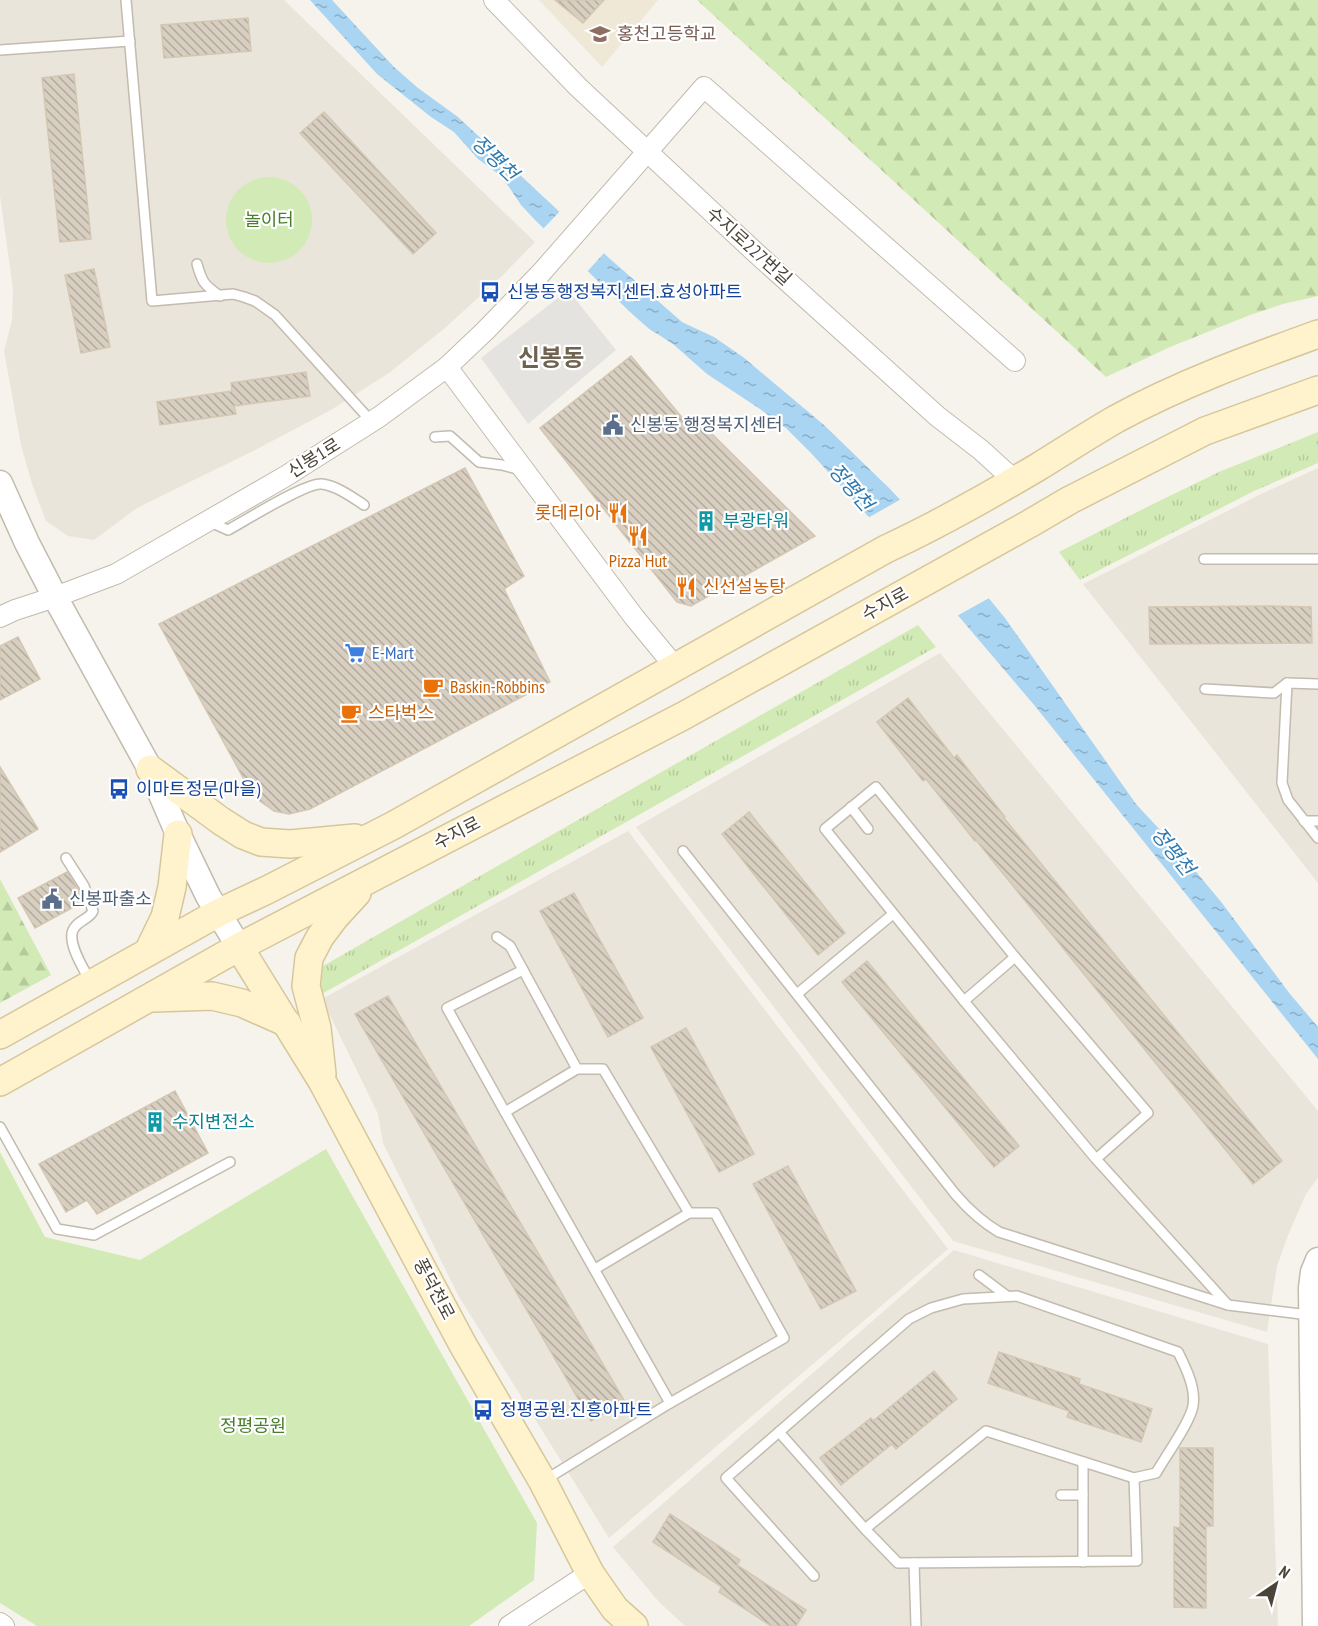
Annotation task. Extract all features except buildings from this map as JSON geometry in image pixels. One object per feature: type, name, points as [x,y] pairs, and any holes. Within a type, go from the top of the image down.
[{"type":"main road","points":[[1014,480],[1116,419],[1178,388],[1318,334]]},
{"type":"main road","name":"수지로","points":[[0,1082],[239,947],[685,715],[1070,500],[1205,431],[1318,390]]},
{"type":"main road","name":"수지로","points":[[0,1035],[218,912],[267,890],[394,825],[886,549],[928,530],[1014,480]]},
{"type":"main road","points":[[150,769],[221,821],[261,843],[290,844],[369,837]]},
{"type":"main road","points":[[148,952],[165,917],[172,887],[178,834]]},
{"type":"main road","points":[[322,1081],[317,1028],[306,986],[309,958],[320,937],[335,917],[371,879]]},
{"type":"main road","name":"풍덕천로","points":[[239,947],[322,1081],[463,1345],[543,1482],[590,1573],[615,1609],[634,1626]]},
{"type":"main road","points":[[150,998],[212,996],[242,1003],[287,1023]]},
{"type":"street","name":"수지로227번길","points":[[494,0],[578,87],[756,254],[936,416],[981,450],[1014,480]]},
{"type":"street","points":[[646,152],[704,87],[1015,361]]},
{"type":"street","name":"신봉1로","points":[[0,617],[15,609],[116,574],[286,476],[371,422],[447,367],[485,331],[541,273],[646,152]]},
{"type":"street","points":[[447,367],[634,618],[676,668]]},
{"type":"street","points":[[0,483],[54,597],[150,769],[208,896],[239,947]]},
{"type":"street","points":[[1316,1626],[1315,1362],[1311,1288],[1313,1272],[1318,1260]]},
{"type":"street","points":[[509,1626],[590,1573]]},
{"type":"street","points":[[0,1623],[4,1626]]},
{"type":"lane","points":[[126,0],[152,301],[233,294],[255,301],[275,315],[371,422]]},
{"type":"lane","points":[[0,50],[130,41]]},
{"type":"lane","points":[[197,264],[207,287],[220,296]]},
{"type":"lane","points":[[435,437],[450,436],[479,462],[502,465],[526,472]]},
{"type":"lane","points":[[208,521],[228,530],[303,489],[320,484],[351,496],[364,506]]},
{"type":"lane","points":[[1204,558],[1318,559]]},
{"type":"lane","points":[[1205,688],[1274,693],[1287,683],[1318,684]]},
{"type":"lane","points":[[1287,683],[1282,783],[1288,800],[1318,838]]},
{"type":"lane","points":[[1096,1159],[1148,1113],[1015,957],[876,787],[825,829],[1096,1159],[1228,1305]]},
{"type":"lane","points":[[851,807],[868,829]]},
{"type":"lane","points":[[1304,821],[1318,821]]},
{"type":"lane","points":[[683,851],[956,1195],[985,1223],[999,1232],[1228,1305],[1311,1316]]},
{"type":"lane","points":[[66,858],[84,886],[93,911],[90,917],[75,927],[72,932],[72,945],[91,983]]},
{"type":"lane","points":[[797,994],[893,914]]},
{"type":"lane","points":[[497,936],[510,946],[577,1069]]},
{"type":"lane","points":[[964,1001],[1015,957]]},
{"type":"lane","points":[[523,970],[447,1008],[670,1403]]},
{"type":"lane","points":[[505,1112],[577,1069],[603,1069],[689,1213]]},
{"type":"lane","points":[[0,1127],[57,1229],[94,1235],[230,1162]]},
{"type":"lane","points":[[1113,1129],[1120,1137]]},
{"type":"lane","points":[[543,1482],[670,1403],[784,1338],[715,1213],[689,1213],[595,1269]]},
{"type":"lane","points":[[980,1275],[1007,1296]]},
{"type":"lane","points":[[814,1576],[726,1478],[909,1319],[932,1308],[963,1299],[1017,1296],[1178,1352],[1192,1387],[1193,1406],[1187,1421],[1156,1473],[1134,1478],[986,1431],[865,1529]]},
{"type":"lane","points":[[779,1432],[898,1563],[1137,1561],[1134,1478]]},
{"type":"lane","points":[[1083,1462],[1083,1562]]},
{"type":"lane","points":[[1061,1495],[1083,1495]]},
{"type":"lane","points":[[914,1563],[916,1626]]},
{"type":"shaded area","points":[[0,0],[284,0],[535,242],[445,328],[389,373],[331,410],[137,508],[94,540],[68,536],[46,521],[32,484],[21,445],[4,351],[12,320],[13,289],[0,196]]},
{"type":"shaded area","name":"홍천고등학교","points":[[539,0],[658,0],[602,67]]},
{"type":"shaded area","points":[[568,290],[616,350],[528,424],[481,358]]},
{"type":"shaded area","points":[[1318,468],[1318,883],[1083,584],[1261,494]]},
{"type":"shaded area","points":[[940,653],[1318,1111],[1318,1178],[1306,1194],[1277,1266],[1267,1332],[953,1241],[636,827]]},
{"type":"shaded area","points":[[628,831],[948,1249],[609,1538],[458,1295],[383,1143],[378,1114],[322,999]]},
{"type":"shaded area","points":[[954,1250],[1268,1344],[1278,1626],[685,1626],[659,1602],[613,1547]]},
{"type":"green space","points":[[697,0],[1318,0],[1318,296],[1250,315],[1170,347],[1106,377]]},
{"type":"green space","name":"놀이터","points":[[269,177],[285,181],[299,190],[308,204],[312,220],[308,236],[299,250],[285,259],[269,263],[253,259],[239,250],[230,236],[226,220],[230,204],[239,190],[253,181]]},
{"type":"green space","points":[[1318,432],[1318,463],[1254,491],[1080,580],[1059,552],[1219,472]]},
{"type":"green space","points":[[918,625],[936,647],[320,995],[323,966]]},
{"type":"green space","points":[[0,879],[51,975],[0,1003]]},
{"type":"green space","name":"정평공원","points":[[326,1149],[537,1523],[534,1580],[469,1626],[37,1626],[0,1603],[0,1152],[45,1237],[140,1260]]},
{"type":"water","name":"정평천","points":[[310,0],[332,0],[394,67],[458,117],[609,258],[682,322],[714,337],[743,357],[824,425],[889,488],[959,562],[1005,618],[1136,804],[1222,903],[1290,994],[1318,1027],[1318,1059],[1035,706],[961,619],[811,453],[786,428],[707,374],[673,344],[648,328],[630,312],[536,221],[497,173],[478,159],[454,132],[431,117],[377,74]]},
{"type":"pier","points":[[562,209],[606,251],[585,274],[541,231]]},
{"type":"pier","points":[[903,498],[961,560],[991,597],[955,617],[866,519]]},
{"type":"place","name":"홍천고등학교","points":[[600,34]]},
{"type":"place","name":"신봉동행정복지센터.효성아파트","points":[[490,292]]},
{"type":"place","name":"신봉동 행정복지센터","points":[[613,425]]},
{"type":"place","name":"롯데리아","points":[[618,513]]},
{"type":"place","name":"부광타워","points":[[706,521]]},
{"type":"place","name":"Pizza Hut","points":[[638,536]]},
{"type":"place","name":"신선설농탕","points":[[686,587]]},
{"type":"place","name":"E-Mart","points":[[355,653]]},
{"type":"place","name":"Baskin-Robbins","points":[[433,687]]},
{"type":"place","name":"스타벅스","points":[[351,713]]},
{"type":"place","name":"이마트정문(마을)","points":[[119,789]]},
{"type":"place","name":"신봉파출소","points":[[52,899]]},
{"type":"place","name":"수지변전소","points":[[155,1122]]},
{"type":"place","name":"정평공원.진흥아파트","points":[[483,1410]]},
{"type":"district","name":"신봉동","points":[[551,358]]}]
